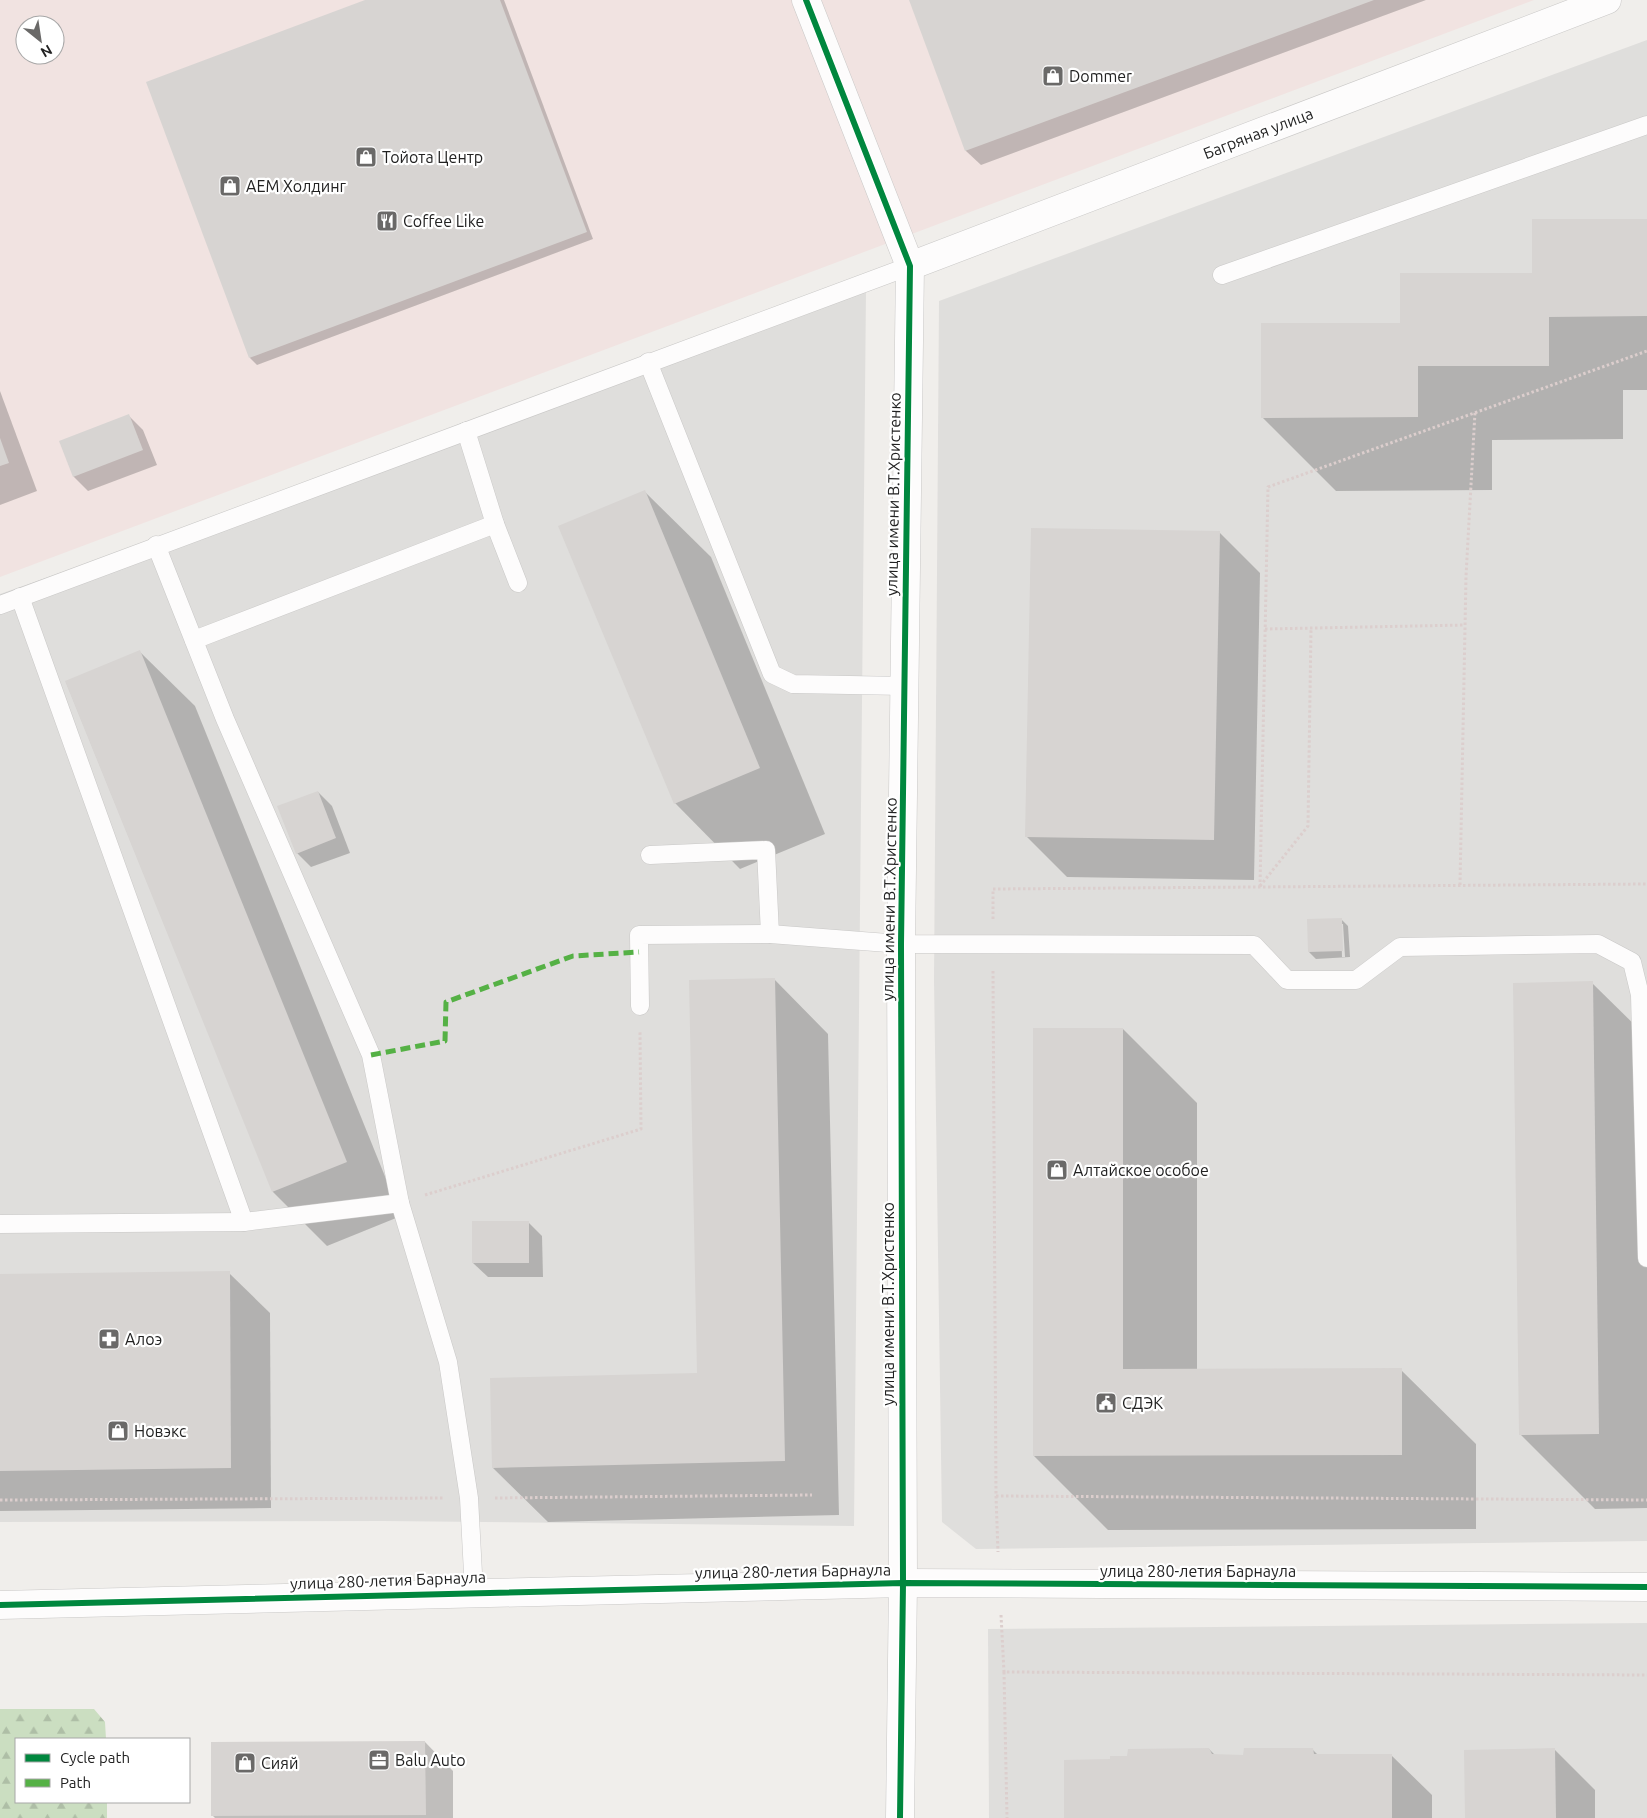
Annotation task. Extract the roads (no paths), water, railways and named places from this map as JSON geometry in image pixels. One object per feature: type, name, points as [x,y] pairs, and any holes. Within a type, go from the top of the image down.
[{"type":"street","name":"улица имени В.Т.Христенко","points":[[806,0],[910,266],[901,944],[903,1583],[900,1818]]},
{"type":"street","name":"Багряная улица","points":[[910,266],[1607,0]]},
{"type":"street","name":"улица 280-летия Барнаула","points":[[0,1605],[903,1583],[1647,1587]]},
{"type":"lane","points":[[1222,275],[1647,125]]},
{"type":"lane","points":[[0,605],[156,545],[910,266]]},
{"type":"lane","points":[[648,362],[772,674],[793,684],[905,686]]},
{"type":"lane","points":[[466,431],[495,524],[518,583]]},
{"type":"lane","points":[[194,640],[495,524]]},
{"type":"lane","points":[[156,545],[225,719],[371,1055],[400,1203],[448,1362],[468,1498],[474,1592]]},
{"type":"lane","points":[[20,597],[244,1222]]},
{"type":"lane","points":[[650,855],[766,850],[770,934]]},
{"type":"lane","points":[[640,1006],[639,936],[770,934],[901,944],[1254,945],[1287,980],[1356,980],[1400,947],[1598,944],[1632,962],[1640,995],[1647,1258]]},
{"type":"lane","points":[[0,1224],[244,1222],[400,1203]]},
{"type":"place","name":"Dommer","points":[[1053,76]]},
{"type":"place","name":"Тойота Центр","points":[[366,157]]},
{"type":"place","name":"АЕМ Холдинг","points":[[230,186]]},
{"type":"place","name":"Coffee Like","points":[[387,221]]},
{"type":"place","name":"Алтайское особое","points":[[1057,1170]]},
{"type":"place","name":"Алоэ","points":[[109,1339]]},
{"type":"place","name":"СДЭК","points":[[1106,1403]]},
{"type":"place","name":"Новэкс","points":[[118,1431]]},
{"type":"place","name":"Balu Auto","points":[[379,1760]]},
{"type":"place","name":"Сияй","points":[[245,1763]]}]
